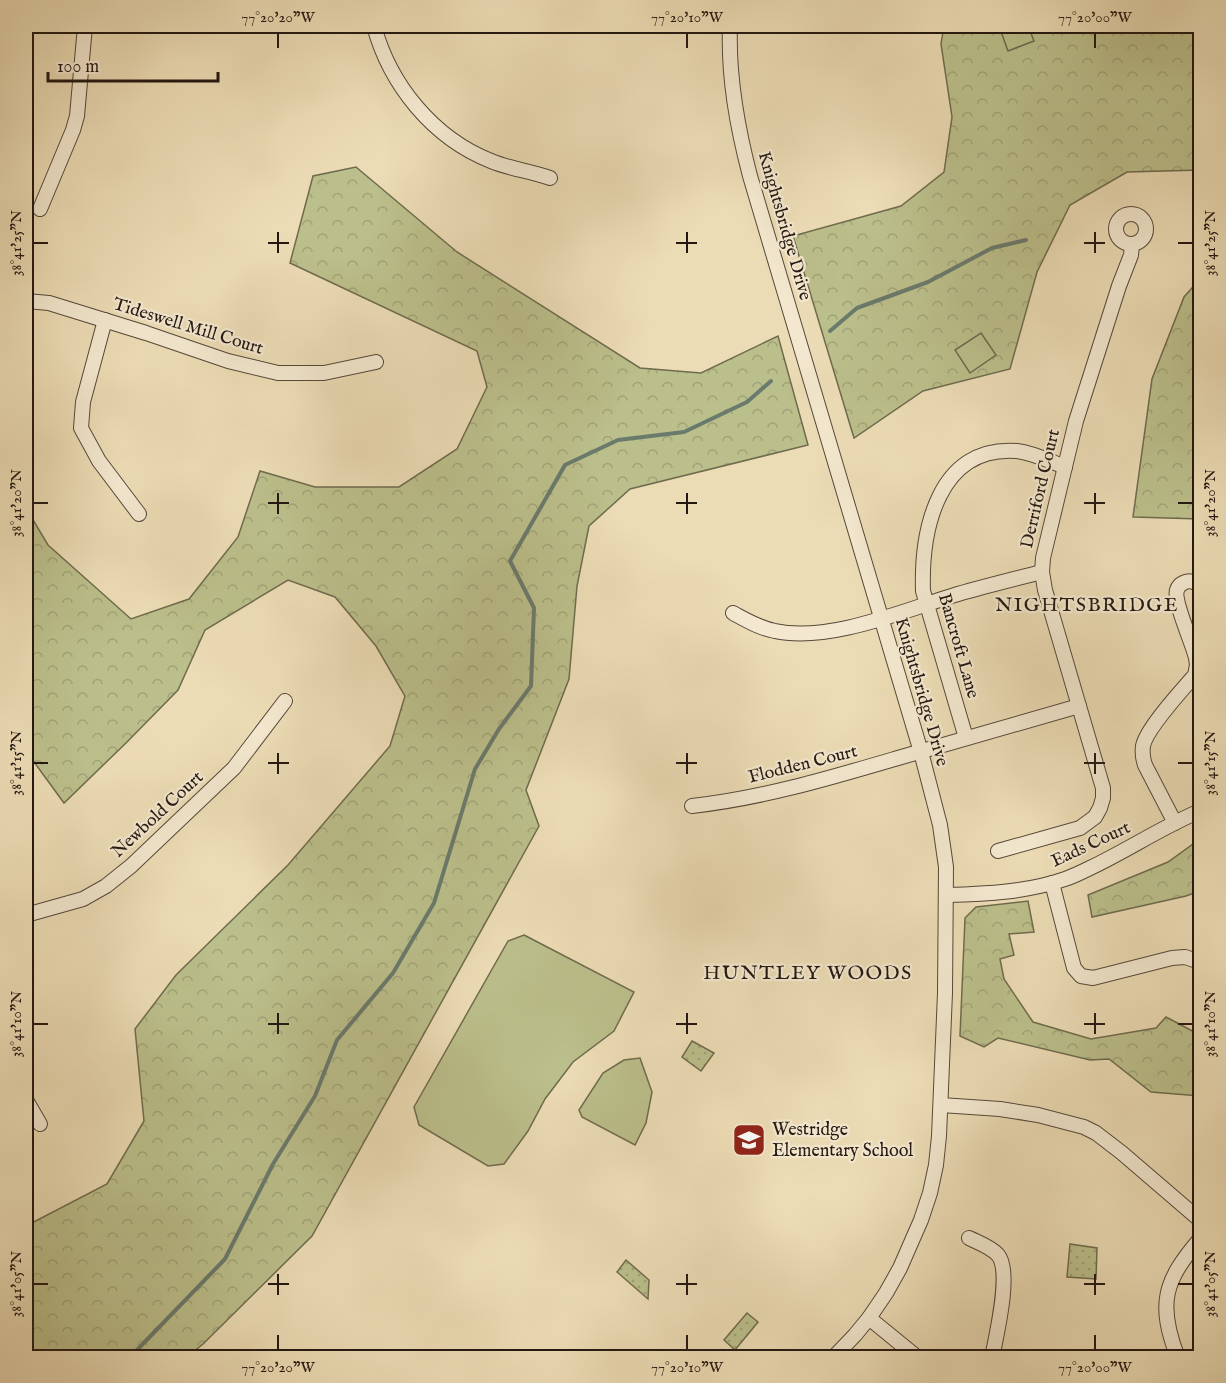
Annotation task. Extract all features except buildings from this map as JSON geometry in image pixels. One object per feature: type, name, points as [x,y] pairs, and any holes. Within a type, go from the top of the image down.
[{"type":"street","points":[[40,209],[73,130],[85,26]]},
{"type":"street","points":[[374,26],[384,55],[396,77],[410,98],[436,128],[461,146],[491,161],[549,178]]},
{"type":"street","name":"Knightsbridge Drive","points":[[730,26],[731,77],[735,113],[750,176],[921,752],[943,841],[946,867],[941,1105],[936,1165],[930,1192],[921,1220],[900,1268],[886,1293],[869,1318],[833,1358]]},
{"type":"street","name":"Derriford Court","points":[[998,851],[1080,828],[1095,817],[1103,798],[1103,788],[1045,590],[1042,572],[1043,558],[1076,421],[1131,255],[1132,244]]},
{"type":"street","name":"Tideswell Mill Court","points":[[26,301],[49,303],[228,361],[278,373],[324,373],[376,362]]},
{"type":"street","points":[[105,320],[83,402],[81,428],[99,461],[139,514]]},
{"type":"street","name":"Bancroft Lane","points":[[966,738],[923,591],[924,547],[937,501],[944,487],[957,472],[984,454],[999,451],[1018,452],[1034,455],[1065,467]]},
{"type":"street","points":[[733,613],[776,632],[824,632],[848,628],[959,594],[1042,572]]},
{"type":"street","points":[[1175,823],[1145,765],[1142,756],[1143,746],[1150,730],[1195,675],[1199,663],[1182,617],[1177,594],[1182,584],[1187,581],[1200,586]]},
{"type":"street","name":"Newbold Court","points":[[26,915],[83,899],[106,886],[131,866],[234,768],[285,701]]},
{"type":"street","name":"Flodden Court","points":[[692,806],[765,795],[814,783],[1079,706]]},
{"type":"street","name":"Eads Court","points":[[947,895],[999,892],[1066,879],[1200,811]]},
{"type":"street","points":[[1052,883],[1074,968],[1081,976],[1094,978],[1172,958],[1185,957],[1200,962]]},
{"type":"street","points":[[26,1100],[39,1124]]},
{"type":"street","points":[[941,1105],[1000,1109],[1038,1115],[1084,1127],[1096,1133],[1122,1153],[1200,1220]]},
{"type":"street","points":[[969,1238],[997,1254],[1004,1270],[1002,1305],[992,1358]]},
{"type":"street","points":[[1178,1358],[1166,1318],[1169,1287],[1184,1258],[1200,1239]]},
{"type":"street","points":[[869,1318],[918,1358]]},
{"type":"green space","points":[[944,26],[1200,26],[1200,170],[1127,172],[1070,205],[1037,272],[1010,369],[923,391],[854,438],[793,236],[901,206],[944,172],[952,117],[941,44]]},
{"type":"green space","points":[[999,26],[1028,26],[1034,41],[1008,51]]},
{"type":"green space","points":[[356,167],[457,252],[640,368],[701,373],[778,336],[808,445],[630,489],[589,526],[577,586],[569,679],[526,790],[539,826],[312,1236],[187,1357],[26,1357],[26,1226],[107,1184],[144,1121],[135,1029],[176,975],[288,865],[390,746],[405,696],[376,646],[335,597],[288,580],[205,630],[178,690],[64,803],[26,751],[26,508],[48,545],[131,619],[189,599],[238,537],[260,471],[315,487],[399,487],[457,449],[487,387],[477,351],[290,263],[313,176]]},
{"type":"green space","points":[[1200,279],[1200,519],[1133,517],[1152,379],[1184,297]]},
{"type":"green space","points":[[981,333],[996,355],[970,373],[955,350]]},
{"type":"green space","points":[[1200,839],[1200,891],[1092,917],[1088,895],[1168,862]]},
{"type":"green space","points":[[1028,901],[1034,932],[1009,934],[1014,955],[1000,959],[1004,979],[1033,1022],[1091,1039],[1156,1028],[1166,1017],[1200,1035],[1200,1096],[1151,1092],[1109,1059],[1090,1060],[998,1038],[984,1047],[960,1036],[965,918],[976,907]]},
{"type":"green space","points":[[524,935],[634,992],[614,1031],[573,1062],[545,1099],[528,1131],[504,1164],[488,1166],[419,1125],[414,1107],[508,941]]},
{"type":"green space","points":[[692,1041],[714,1053],[701,1071],[682,1057]]},
{"type":"green space","points":[[640,1058],[652,1092],[646,1123],[635,1145],[582,1117],[579,1110],[603,1073],[624,1060]]},
{"type":"green space","points":[[1070,1244],[1097,1248],[1096,1279],[1067,1277]]},
{"type":"green space","points":[[626,1260],[649,1280],[648,1299],[617,1272]]},
{"type":"green space","points":[[747,1313],[758,1322],[735,1350],[724,1340]]},
{"type":"waterway","points":[[830,331],[857,308],[928,282],[992,248],[1026,240]]},
{"type":"waterway","points":[[128,1358],[225,1259],[273,1164],[315,1096],[337,1040],[393,973],[434,903],[475,769],[499,729],[531,686],[534,608],[510,561],[565,465],[618,440],[684,432],[747,402],[771,381]]},
{"type":"place","name":"Westridge Elementary School","points":[[749,1140]]},
{"type":"district","name":"NIGHTSBRIDGE","points":[[1087,605]]},
{"type":"district","name":"HUNTLEY WOODS","points":[[808,973]]}]
